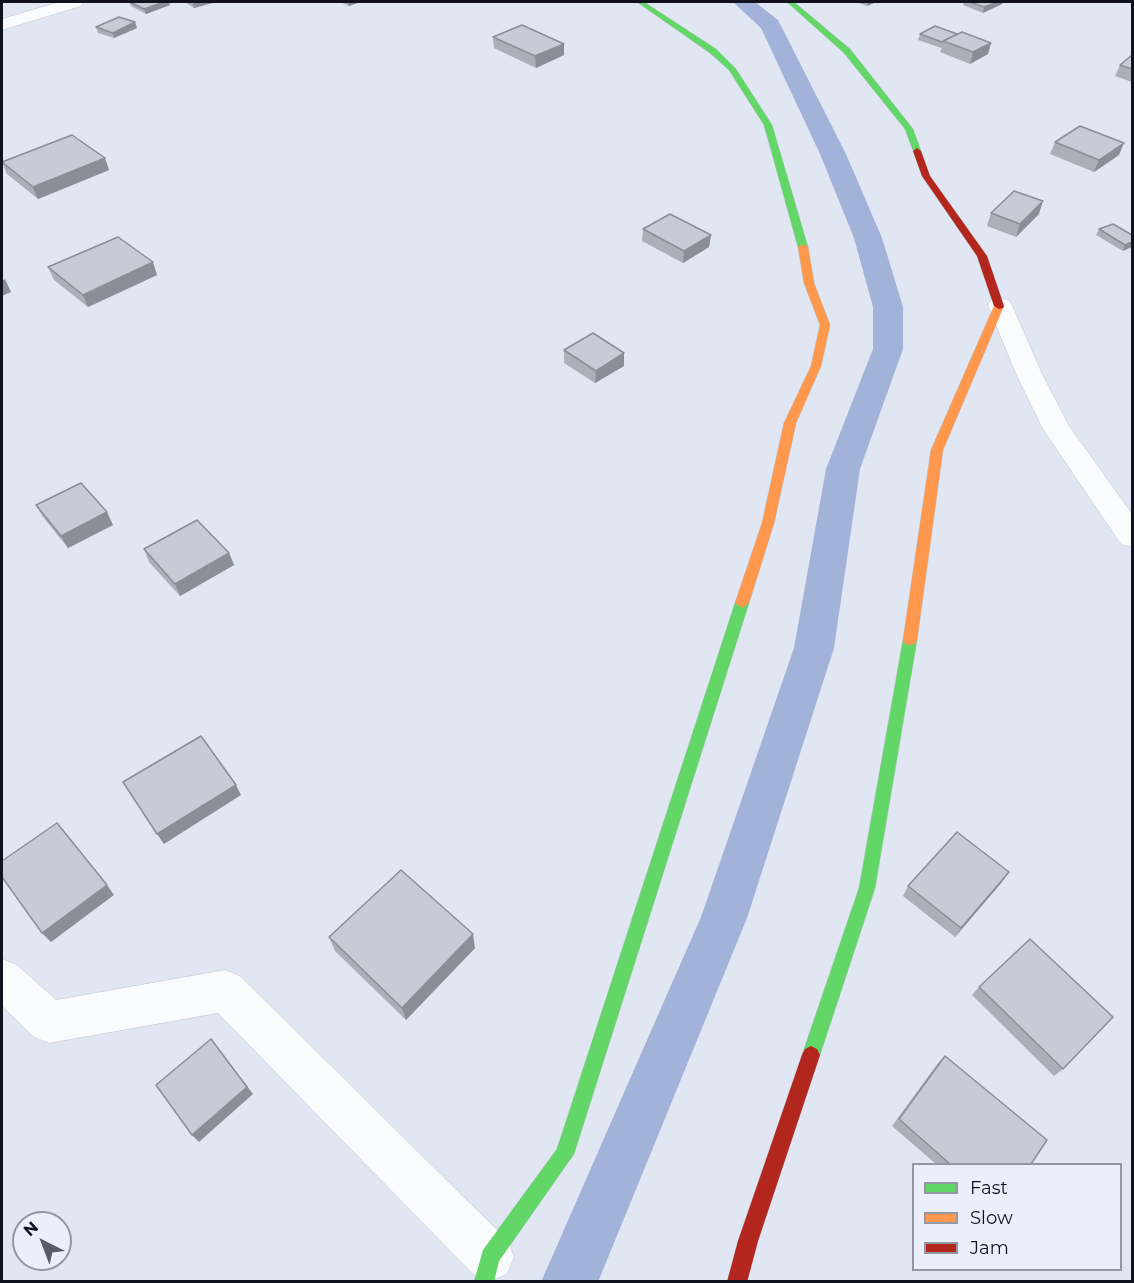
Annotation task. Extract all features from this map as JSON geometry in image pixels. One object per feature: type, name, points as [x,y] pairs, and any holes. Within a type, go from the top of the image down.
[{"type":"street","points":[[2,25],[75,2]]},
{"type":"street","points":[[2,980],[49,1022],[225,991],[487,1269],[565,1154],[768,523],[790,423],[816,366],[825,325],[809,283],[802,244],[768,125],[732,69],[713,51],[640,2]]},
{"type":"street","points":[[790,2],[847,51],[909,129],[926,176],[982,256],[1029,374],[1057,429],[1132,536]]},
{"type":"street","points":[[737,1281],[748,1241],[867,888],[915,608],[937,450],[1000,305]]},
{"type":"building","points":[[130,2],[164,2],[144,9]]},
{"type":"building","points":[[970,2],[998,2],[984,7]]},
{"type":"building","points":[[119,17],[135,22],[113,33],[96,27]]},
{"type":"building","points":[[522,25],[564,44],[535,56],[493,37]]},
{"type":"building","points":[[935,26],[957,34],[942,42],[920,34]]},
{"type":"building","points":[[962,32],[991,43],[973,52],[943,41]]},
{"type":"building","points":[[1132,55],[1132,69],[1120,65]]},
{"type":"building","points":[[1080,126],[1124,143],[1099,160],[1055,142]]},
{"type":"building","points":[[72,135],[105,158],[33,187],[2,162]]},
{"type":"building","points":[[1014,191],[1043,201],[1020,224],[991,213]]},
{"type":"building","points":[[670,214],[711,235],[684,251],[643,229]]},
{"type":"building","points":[[1113,224],[1132,235],[1132,242],[1125,245],[1099,229]]},
{"type":"building","points":[[118,237],[153,262],[83,295],[48,267]]},
{"type":"building","points":[[593,333],[624,353],[596,371],[564,350]]},
{"type":"building","points":[[81,483],[107,512],[61,536],[36,505]]},
{"type":"building","points":[[197,520],[229,553],[175,584],[144,549]]},
{"type":"building","points":[[201,736],[236,785],[157,834],[123,782]]},
{"type":"building","points":[[57,823],[107,885],[42,933],[2,877],[2,861]]},
{"type":"building","points":[[957,832],[1009,872],[961,928],[908,886]]},
{"type":"building","points":[[401,870],[473,934],[402,1008],[329,937]]},
{"type":"building","points":[[1030,939],[1113,1017],[1063,1069],[979,987]]},
{"type":"building","points":[[211,1039],[247,1087],[192,1135],[156,1085]]},
{"type":"building","points":[[945,1056],[1047,1140],[1032,1163],[949,1163],[899,1119]]},
{"type":"waterway","points":[[569,1282],[724,918],[814,648],[843,469],[888,349],[888,307],[868,238],[833,154],[770,25],[743,2]]},
{"type":"traffic: fast","points":[[640,2],[713,51],[732,69],[768,125],[803,247]]},
{"type":"traffic: fast","points":[[790,2],[847,51],[909,129],[917,151]]},
{"type":"traffic: fast","points":[[484,1282],[490,1257],[565,1154],[742,603]]},
{"type":"traffic: fast","points":[[811,1055],[867,888],[910,640]]},
{"type":"traffic: slow","points":[[742,603],[768,523],[790,423],[816,366],[825,325],[809,283],[803,247]]},
{"type":"traffic: slow","points":[[910,640],[937,450],[999,306]]},
{"type":"traffic: jam","points":[[917,151],[926,176],[982,256],[999,306]]},
{"type":"traffic: jam","points":[[737,1282],[748,1241],[811,1055]]}]
